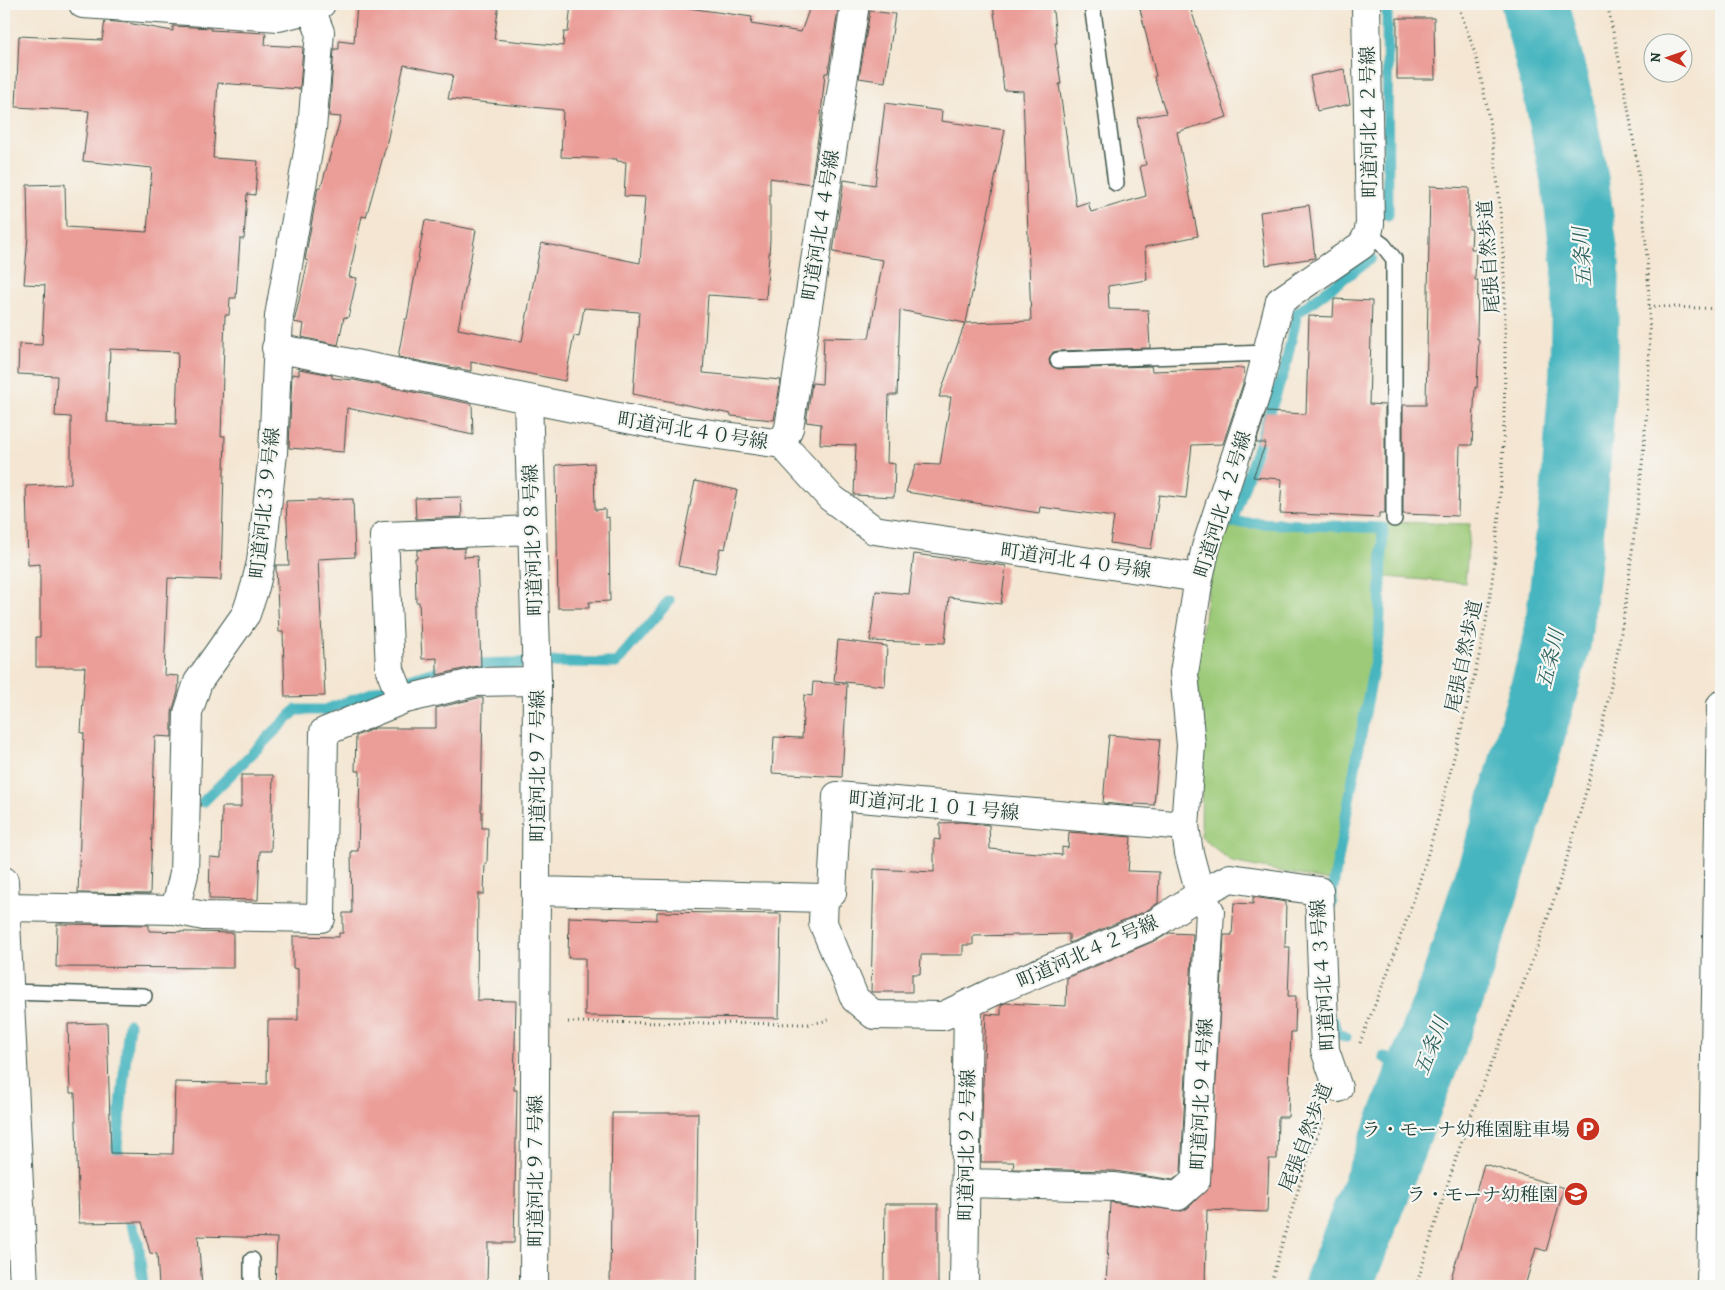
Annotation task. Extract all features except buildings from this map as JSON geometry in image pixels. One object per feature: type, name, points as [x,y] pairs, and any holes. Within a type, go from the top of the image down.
[{"type":"street","points":[[83,4],[279,17],[312,5]]},
{"type":"street","name":"町道河北４４号線","points":[[782,444],[789,428],[855,4]]},
{"type":"street","name":"町道河北４２号線","points":[[870,1011],[874,1015],[943,1016],[997,990],[1152,925],[1200,894],[1189,853],[1185,826],[1190,745],[1184,673],[1199,578],[1206,547],[1258,388],[1280,301],[1362,245],[1368,234],[1370,224],[1366,4]]},
{"type":"street","name":"町道河北３９号線","points":[[175,910],[184,874],[188,713],[198,682],[246,614],[261,562],[273,452],[276,348],[279,316],[312,129],[320,32],[312,5]]},
{"type":"street","name":"町道河北４０号線","points":[[276,348],[677,430],[782,444],[830,497],[874,530],[1199,578]]},
{"type":"street","name":"町道河北９８号線","points":[[528,399],[537,681]]},
{"type":"street","points":[[402,700],[390,670],[384,536],[532,530]]},
{"type":"street","name":"町道河北９７号線","points":[[175,910],[204,916],[321,918],[324,732],[402,700],[476,682],[537,681],[534,1286]]},
{"type":"street","points":[[1711,1286],[1721,705]]},
{"type":"street","name":"町道河北１０１号線","points":[[824,898],[832,893],[837,796],[1185,826]]},
{"type":"street","name":"町道河北４３号線","points":[[1200,894],[1230,878],[1319,891],[1325,1050],[1338,1088]]},
{"type":"street","points":[[4,881],[24,1286]]},
{"type":"street","points":[[536,891],[824,898],[823,923],[854,999],[870,1011]]},
{"type":"street","name":"町道河北９４号線","points":[[966,1184],[1115,1187],[1178,1196],[1196,1180],[1210,911],[1200,894]]},
{"type":"street","points":[[5,907],[175,910]]},
{"type":"street","name":"町道河北９２号線","points":[[964,1286],[968,1005]]},
{"type":"lane","points":[[1092,4],[1116,183]]},
{"type":"lane","points":[[1368,234],[1383,245],[1394,259],[1394,519]]},
{"type":"lane","points":[[1058,360],[1268,353]]},
{"type":"lane","points":[[9,992],[144,996]]},
{"type":"lane","points":[[252,1260],[252,1286]]},
{"type":"path","name":"尾張自然歩道","points":[[1270,1286],[1315,1140],[1358,1048],[1401,937],[1438,820],[1468,703],[1492,583],[1503,440],[1505,286],[1500,215],[1491,135],[1475,54],[1458,4]]},
{"type":"path","points":[[1416,1286],[1470,1119],[1535,956],[1557,891],[1582,808],[1605,714],[1619,645],[1648,408],[1649,306],[1643,221],[1631,122],[1607,4]]},
{"type":"path","points":[[1649,306],[1721,309]]},
{"type":"path","points":[[535,1022],[811,1024],[870,1011]]},
{"type":"green space","points":[[1387,522],[1470,524],[1465,583],[1386,577]]},
{"type":"green space","points":[[1226,527],[1378,530],[1375,638],[1329,881],[1232,862],[1201,837],[1202,752],[1195,680],[1211,568]]},
{"type":"waterway","points":[[1387,4],[1388,215]]},
{"type":"waterway","name":"五条川","points":[[1338,1286],[1452,991],[1504,831],[1557,642],[1574,498],[1583,376],[1586,267],[1575,182],[1559,101],[1535,4]]},
{"type":"waterway","points":[[1332,903],[1332,892],[1379,638],[1383,528],[1232,522],[1285,368],[1297,313],[1371,258]]},
{"type":"waterway","points":[[467,664],[616,663],[669,601]]},
{"type":"waterway","points":[[203,802],[296,710],[325,710],[419,676],[452,668]]},
{"type":"waterway","points":[[1333,1021],[1337,1033],[1346,1037]]},
{"type":"waterway","points":[[120,1166],[117,1147],[129,1024]]},
{"type":"waterway","points":[[1384,1057],[1418,1075]]},
{"type":"waterway","points":[[125,1209],[138,1241],[143,1286]]},
{"type":"place","name":"ラ・モーナ幼稚園駐車場","points":[[1588,1129]]},
{"type":"place","name":"ラ・モーナ幼稚園","points":[[1576,1194]]}]
